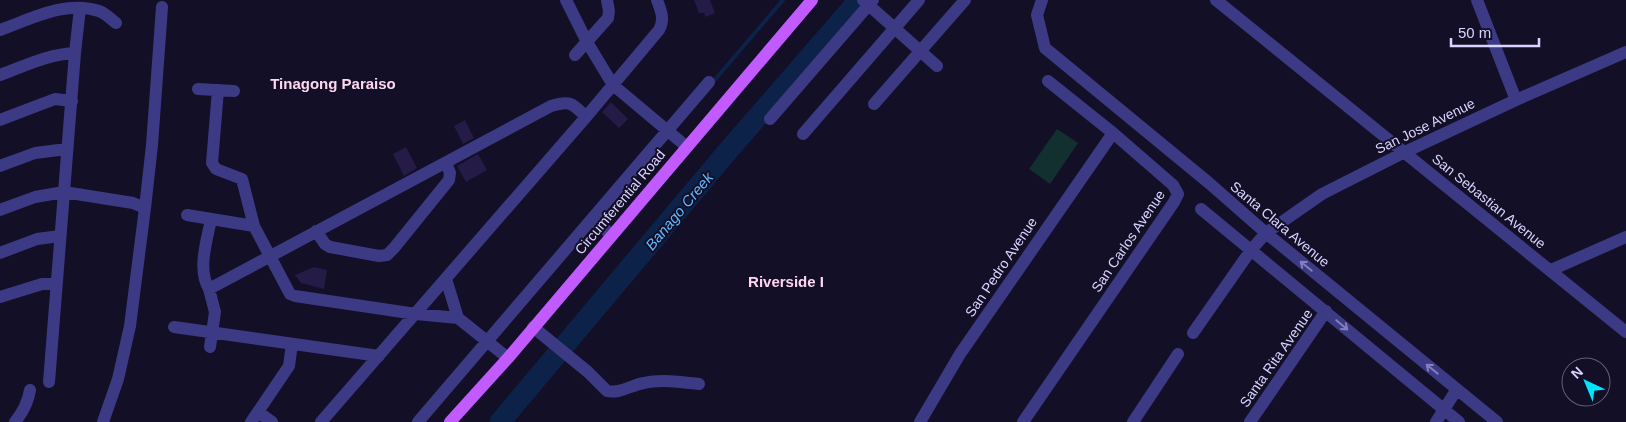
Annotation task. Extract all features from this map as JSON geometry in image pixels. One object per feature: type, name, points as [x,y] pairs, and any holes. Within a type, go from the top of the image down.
[{"type":"main road","name":"Circumferential Road","points":[[450,422],[508,358],[812,0]]},
{"type":"street","points":[[566,0],[587,42],[613,85],[687,147]]},
{"type":"street","points":[[575,55],[608,18],[607,0]]},
{"type":"street","points":[[322,422],[659,30],[663,16],[657,0]]},
{"type":"street","points":[[803,134],[918,0]]},
{"type":"street","points":[[874,104],[965,0]]},
{"type":"street","name":"Santa Clara Avenue","points":[[1042,0],[1037,15],[1045,48],[1209,183],[1266,233],[1497,422]]},
{"type":"street","name":"San Sebastian Avenue","points":[[1216,0],[1552,270],[1626,332]]},
{"type":"street","points":[[1476,0],[1516,100]]},
{"type":"street","points":[[770,119],[867,2],[937,66]]},
{"type":"street","points":[[103,422],[118,380],[130,326],[152,145],[162,6]]},
{"type":"street","points":[[0,30],[60,9],[80,8],[101,12],[116,23]]},
{"type":"street","points":[[49,382],[80,8]]},
{"type":"street","name":"San Jose Avenue","points":[[1193,333],[1250,250],[1266,233],[1322,194],[1405,152],[1516,100],[1626,52]]},
{"type":"street","points":[[0,75],[48,57],[75,53]]},
{"type":"street","name":"San Carlos Avenue","points":[[1023,422],[1178,194],[1173,185],[1113,133],[1048,81]]},
{"type":"street","points":[[418,422],[490,344],[595,222],[670,134],[709,82]]},
{"type":"street","points":[[198,89],[234,90]]},
{"type":"street","points":[[218,90],[212,162],[216,169],[242,179],[254,226],[287,289],[295,296],[416,314],[458,318],[508,358]]},
{"type":"street","points":[[0,120],[55,99],[72,101]]},
{"type":"street","points":[[209,289],[551,106],[563,102],[572,103],[586,117]]},
{"type":"street","name":"San Pedro Avenue","points":[[926,420],[970,340],[1113,133]]},
{"type":"street","points":[[0,166],[35,153],[67,149]]},
{"type":"street","points":[[316,231],[325,244],[330,246],[379,256],[387,255],[449,180],[450,173],[446,163]]},
{"type":"street","points":[[0,210],[35,197],[64,192],[133,203],[145,208]]},
{"type":"street","points":[[1201,209],[1459,422]]},
{"type":"street","points":[[187,214],[254,226]]},
{"type":"street","points":[[210,347],[214,334],[215,312],[209,289],[204,282],[203,268],[211,219]]},
{"type":"street","points":[[595,222],[612,235]]},
{"type":"street","points":[[0,253],[37,239],[60,236]]},
{"type":"street","points":[[1552,270],[1626,237]]},
{"type":"street","points":[[446,278],[458,318]]},
{"type":"street","points":[[0,297],[42,284],[56,284]]},
{"type":"street","name":"Santa Rita Avenue","points":[[1250,422],[1326,311]]},
{"type":"street","points":[[174,327],[379,356]]},
{"type":"street","points":[[534,327],[588,372],[607,391],[619,392],[646,382],[668,381],[699,384]]},
{"type":"street","points":[[272,422],[254,417],[289,366],[292,344]]},
{"type":"street","points":[[1133,422],[1178,354]]},
{"type":"street","points":[[1436,422],[1457,389]]},
{"type":"street","points":[[15,422],[29,399],[30,390]]},
{"type":"green space","points":[[1057,129],[1078,143],[1050,184],[1029,169]]},
{"type":"building","points":[[694,0],[710,0],[715,13],[706,17],[704,13],[699,13]]},
{"type":"building","points":[[611,102],[628,119],[619,128],[602,112]]},
{"type":"building","points":[[465,120],[474,138],[463,144],[454,126]]},
{"type":"building","points":[[406,147],[417,168],[404,176],[393,154]]},
{"type":"building","points":[[478,154],[487,170],[466,182],[457,166]]},
{"type":"building","points":[[314,267],[327,270],[324,289],[301,283],[295,275]]},
{"type":"waterway","points":[[713,82],[783,0]]},
{"type":"waterway","name":"Banago Creek","points":[[500,422],[727,152],[859,0]]},
{"type":"district","name":"Tinagong Paraiso","points":[[333,83]]},
{"type":"district","name":"Riverside I","points":[[786,281]]}]
